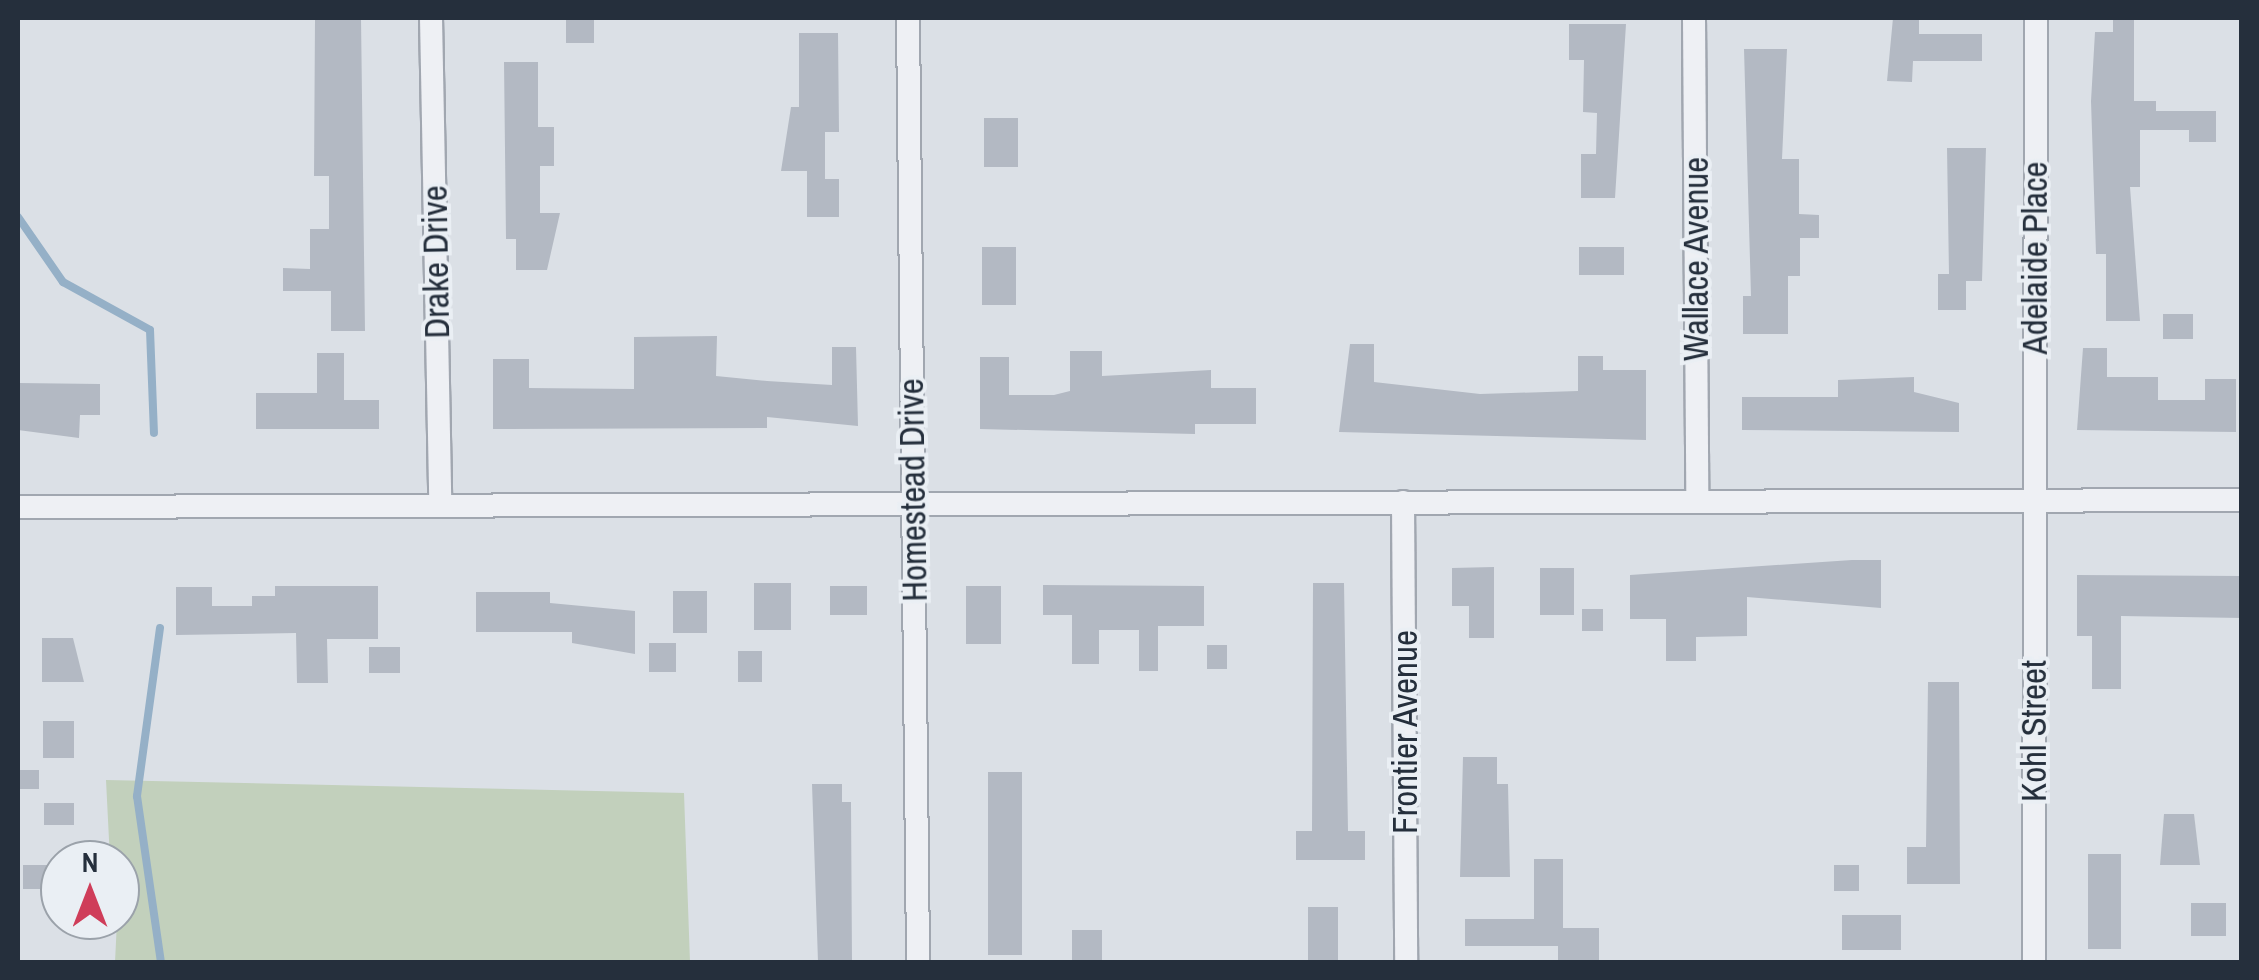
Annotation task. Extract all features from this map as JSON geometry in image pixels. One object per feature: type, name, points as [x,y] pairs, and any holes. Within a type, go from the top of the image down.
[{"type":"street","name":"Drake Drive","points":[[432,18],[440,506]]},
{"type":"street","name":"Homestead Drive","points":[[908,18],[918,962]]},
{"type":"street","name":"Wallace Avenue","points":[[1694,18],[1697,500]]},
{"type":"street","name":"Adelaide Place","points":[[2034,499],[2036,18]]},
{"type":"street","name":"Kohl Street","points":[[2034,499],[2034,962]]},
{"type":"street","points":[[18,507],[2242,500]]},
{"type":"street","name":"Frontier Avenue","points":[[1403,502],[1406,962]]},
{"type":"green space","points":[[106,780],[684,793],[690,962],[115,962],[116,940],[140,940],[140,840],[109,840]]},
{"type":"building","points":[[315,18],[361,18],[365,331],[331,331],[331,291],[283,291],[283,268],[310,269],[310,229],[329,229],[329,176],[314,176]]},
{"type":"building","points":[[566,18],[594,18],[594,43],[566,43]]},
{"type":"building","points":[[1893,18],[1919,18],[1919,34],[1982,34],[1982,61],[1913,61],[1912,82],[1887,81]]},
{"type":"building","points":[[2113,18],[2134,18],[2134,101],[2156,101],[2156,111],[2216,111],[2216,142],[2189,142],[2189,130],[2140,130],[2140,187],[2130,187],[2140,321],[2106,321],[2106,254],[2096,254],[2091,101],[2095,32],[2113,32]]},
{"type":"building","points":[[1569,24],[1626,24],[1615,198],[1581,198],[1581,154],[1596,154],[1597,113],[1583,112],[1584,60],[1569,60]]},
{"type":"building","points":[[799,33],[838,33],[839,132],[825,132],[825,179],[839,179],[839,217],[807,217],[807,171],[781,171],[791,107],[799,107]]},
{"type":"building","points":[[1744,49],[1787,49],[1782,159],[1799,159],[1799,214],[1819,215],[1819,238],[1800,238],[1800,276],[1788,276],[1788,334],[1743,334],[1743,296],[1751,296]]},
{"type":"building","points":[[504,62],[538,62],[538,127],[554,127],[554,166],[540,166],[540,213],[560,213],[547,270],[516,270],[516,239],[506,239]]},
{"type":"building","points":[[984,118],[1018,118],[1018,167],[984,167]]},
{"type":"building","points":[[1947,148],[1986,148],[1982,281],[1966,281],[1966,310],[1938,310],[1938,274],[1949,274]]},
{"type":"building","points":[[982,247],[1016,247],[1016,305],[982,305]]},
{"type":"building","points":[[1579,247],[1624,247],[1624,275],[1579,275]]},
{"type":"building","points":[[2163,314],[2193,314],[2193,339],[2163,339]]},
{"type":"building","points":[[717,336],[716,376],[767,381],[832,385],[832,347],[856,347],[858,426],[767,417],[767,428],[493,429],[493,359],[529,359],[529,388],[634,389],[634,337]]},
{"type":"building","points":[[1350,344],[1374,344],[1374,382],[1480,394],[1578,391],[1578,356],[1603,356],[1603,370],[1646,370],[1646,440],[1339,432]]},
{"type":"building","points":[[2083,348],[2107,348],[2107,377],[2158,377],[2158,400],[2205,400],[2205,379],[2236,379],[2236,432],[2077,430]]},
{"type":"building","points":[[1070,351],[1102,351],[1102,376],[1211,370],[1211,388],[1256,388],[1256,424],[1195,424],[1195,434],[980,429],[980,357],[1009,357],[1009,395],[1054,395],[1070,391]]},
{"type":"building","points":[[317,353],[344,353],[344,400],[379,400],[379,429],[256,429],[256,393],[317,393]]},
{"type":"building","points":[[1914,377],[1914,392],[1959,403],[1959,432],[1742,430],[1742,397],[1838,397],[1838,380]]},
{"type":"building","points":[[18,383],[100,384],[100,415],[80,415],[79,438],[18,430]]},
{"type":"building","points":[[1881,560],[1881,608],[1747,597],[1747,636],[1696,637],[1696,661],[1666,661],[1666,619],[1630,619],[1630,575]]},
{"type":"building","points":[[1494,567],[1494,638],[1469,638],[1469,606],[1452,606],[1452,568]]},
{"type":"building","points":[[1540,568],[1574,568],[1574,615],[1540,615]]},
{"type":"building","points":[[2077,575],[2242,576],[2242,618],[2121,616],[2121,689],[2092,689],[2092,636],[2077,636]]},
{"type":"building","points":[[754,583],[791,583],[791,630],[754,630]]},
{"type":"building","points":[[1313,583],[1344,583],[1348,831],[1365,831],[1365,860],[1296,860],[1296,831],[1312,831]]},
{"type":"building","points":[[1043,585],[1204,586],[1204,626],[1158,626],[1158,671],[1139,671],[1139,630],[1099,630],[1099,664],[1072,664],[1072,615],[1043,615]]},
{"type":"building","points":[[275,586],[378,586],[378,639],[327,639],[328,683],[297,683],[296,633],[176,635],[176,587],[212,587],[212,606],[252,606],[252,596],[275,596]]},
{"type":"building","points":[[830,586],[867,586],[867,615],[830,615]]},
{"type":"building","points":[[966,586],[1001,586],[1001,644],[966,644]]},
{"type":"building","points":[[673,591],[707,591],[707,633],[673,633]]},
{"type":"building","points":[[476,592],[550,592],[550,603],[635,611],[635,654],[572,643],[572,632],[476,632]]},
{"type":"building","points":[[1582,609],[1603,609],[1603,631],[1582,631]]},
{"type":"building","points":[[42,638],[73,638],[84,682],[42,682]]},
{"type":"building","points":[[649,643],[676,643],[676,672],[649,672]]},
{"type":"building","points":[[1207,645],[1227,645],[1227,669],[1207,669]]},
{"type":"building","points":[[369,647],[400,647],[400,673],[369,673]]},
{"type":"building","points":[[738,651],[762,651],[762,682],[738,682]]},
{"type":"building","points":[[1928,682],[1959,682],[1960,884],[1907,884],[1907,847],[1926,847]]},
{"type":"building","points":[[43,721],[74,721],[74,758],[43,758]]},
{"type":"building","points":[[1463,757],[1497,757],[1497,784],[1508,784],[1510,877],[1460,877]]},
{"type":"building","points":[[18,770],[39,770],[39,789],[18,789]]},
{"type":"building","points":[[988,772],[1022,772],[1022,955],[988,955]]},
{"type":"building","points":[[812,784],[842,784],[842,802],[851,802],[852,962],[818,962]]},
{"type":"building","points":[[44,803],[74,803],[74,825],[44,825]]},
{"type":"building","points":[[2164,814],[2194,814],[2200,865],[2160,865]]},
{"type":"building","points":[[2088,854],[2121,854],[2121,949],[2088,949]]},
{"type":"building","points":[[1534,859],[1563,859],[1563,928],[1599,928],[1599,962],[1558,962],[1558,946],[1465,946],[1465,919],[1534,919]]},
{"type":"building","points":[[23,865],[40,865],[40,889],[23,889]]},
{"type":"building","points":[[1834,865],[1859,865],[1859,891],[1834,891]]},
{"type":"building","points":[[2191,903],[2226,903],[2226,936],[2191,936]]},
{"type":"building","points":[[1308,907],[1338,907],[1338,962],[1308,962]]},
{"type":"building","points":[[1842,915],[1901,915],[1901,950],[1842,950]]},
{"type":"building","points":[[1072,930],[1102,930],[1102,962],[1072,962]]},
{"type":"waterway","points":[[18,217],[63,282],[150,330],[154,433]]},
{"type":"waterway","points":[[160,628],[137,796],[161,962]]}]
